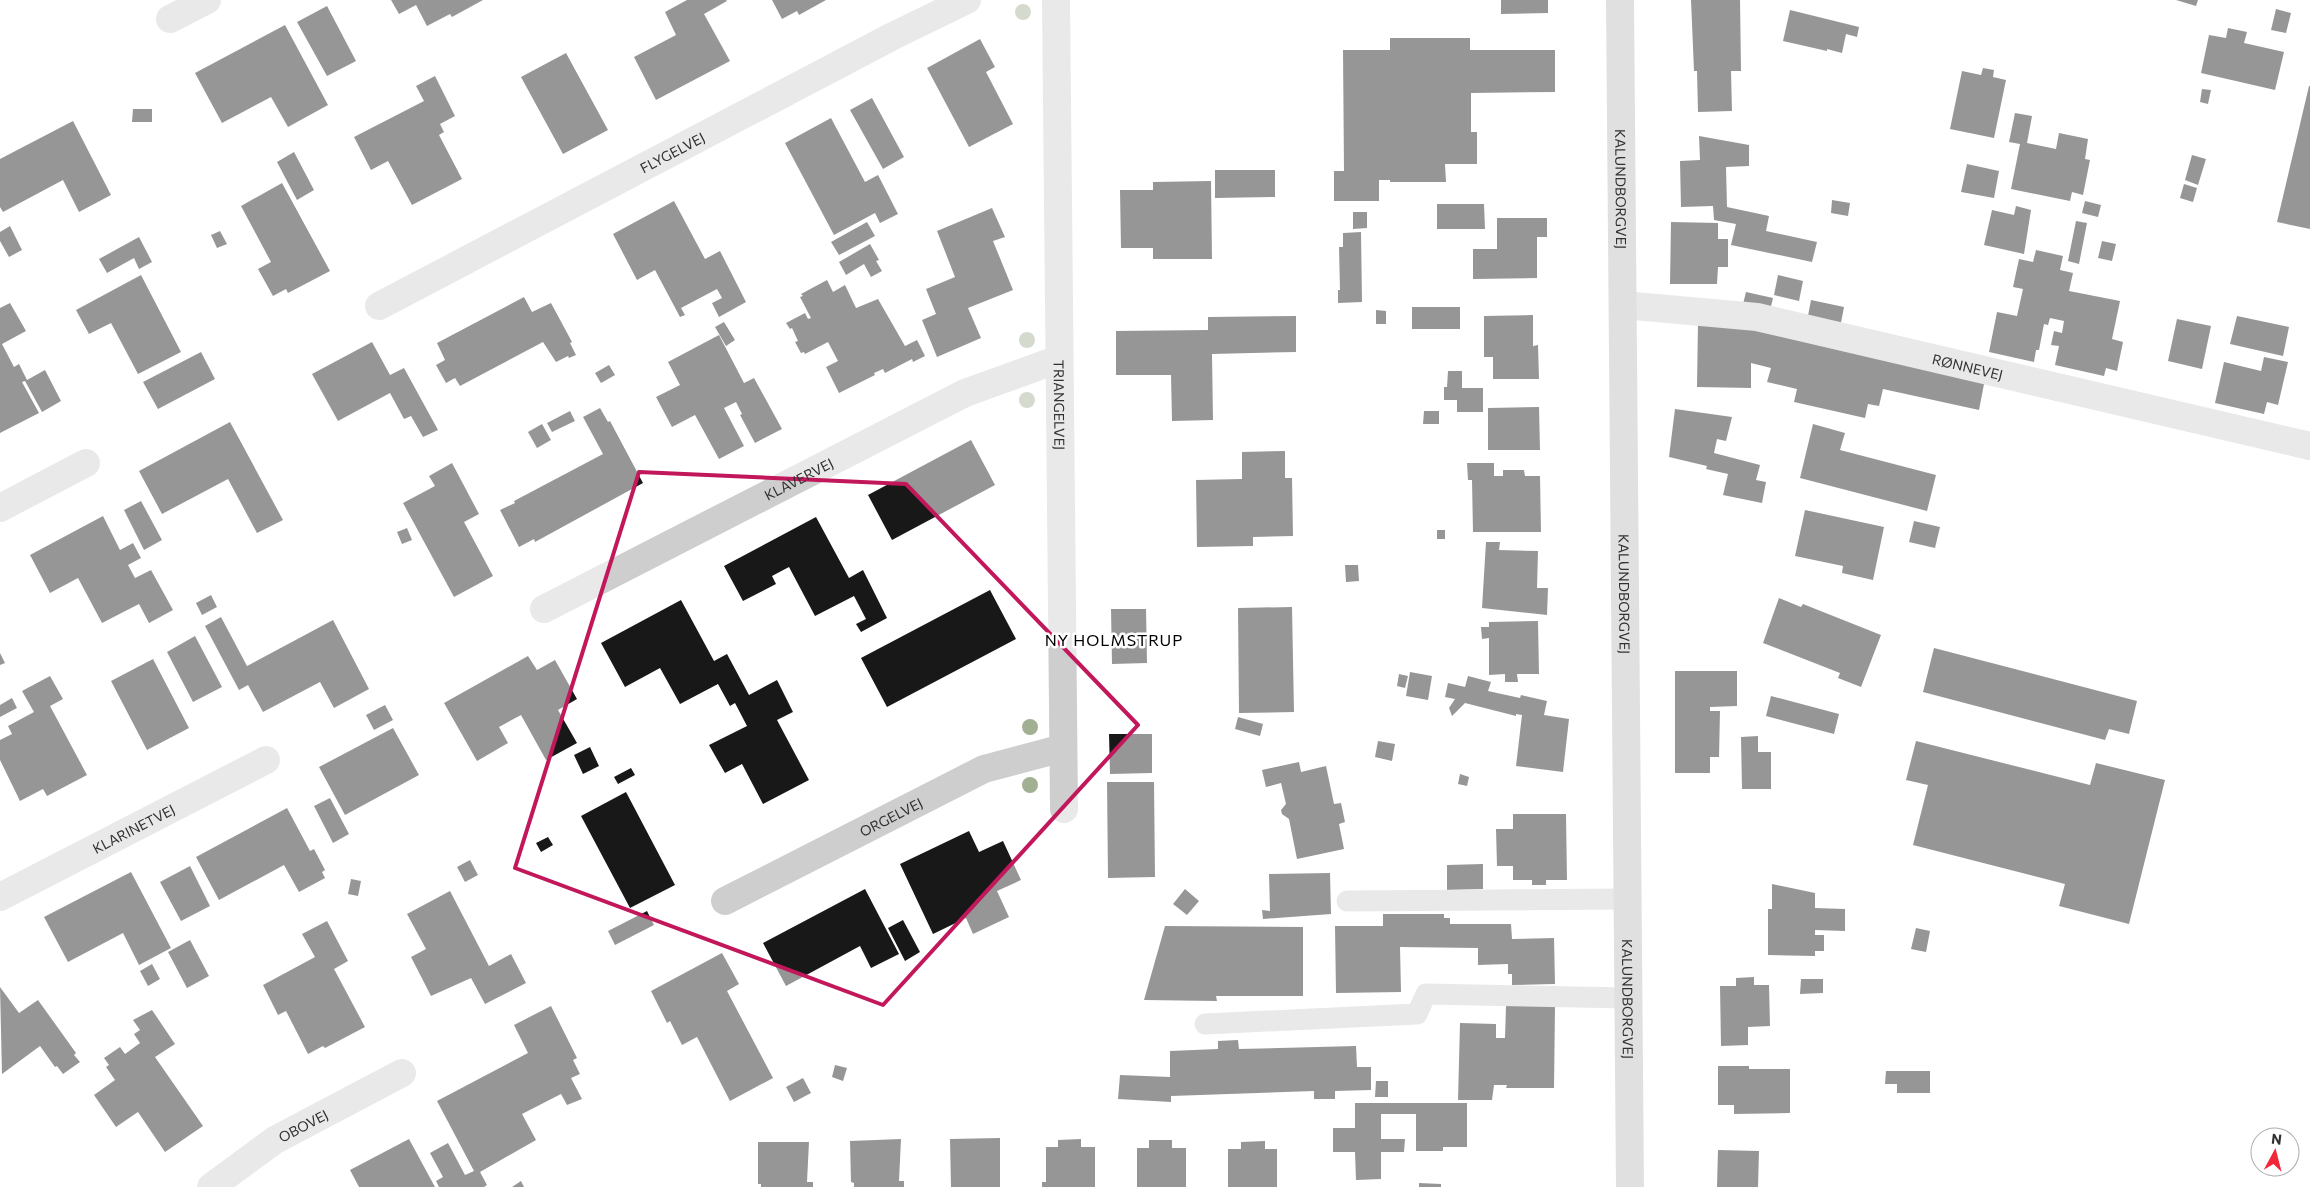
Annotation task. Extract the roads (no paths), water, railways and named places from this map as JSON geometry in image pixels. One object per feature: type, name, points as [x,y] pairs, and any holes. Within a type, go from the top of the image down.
[{"type":"street","points":[[170,20],[206,0]]},
{"type":"street","name":"FLYGELVEJ","points":[[379,306],[893,36],[967,0]]},
{"type":"street","name":"TRIANGELVEJ","points":[[1056,0],[1064,809]]},
{"type":"street","name":"KALUNDBORGVEJ","points":[[1620,0],[1630,1187]]},
{"type":"street","name":"RØNNEVEJ","points":[[1623,305],[1757,317],[2310,446]]},
{"type":"street","name":"KLAVERVEJ","points":[[544,609],[965,393],[1059,359]]},
{"type":"street","points":[[0,508],[86,463]]},
{"type":"street","name":"ORGELVEJ","points":[[726,901],[984,770],[1063,748]]},
{"type":"street","name":"KLARINETVEJ","points":[[0,897],[266,760]]},
{"type":"street","name":"OBOVEJ","points":[[211,1187],[275,1140],[402,1074]]},
{"type":"lane","points":[[1347,901],[1627,899]]},
{"type":"lane","points":[[1204,1024],[1417,1014],[1426,994],[1628,998]]},
{"type":"district","name":"NY HOLMSTRUP","points":[[1114,639]]}]
